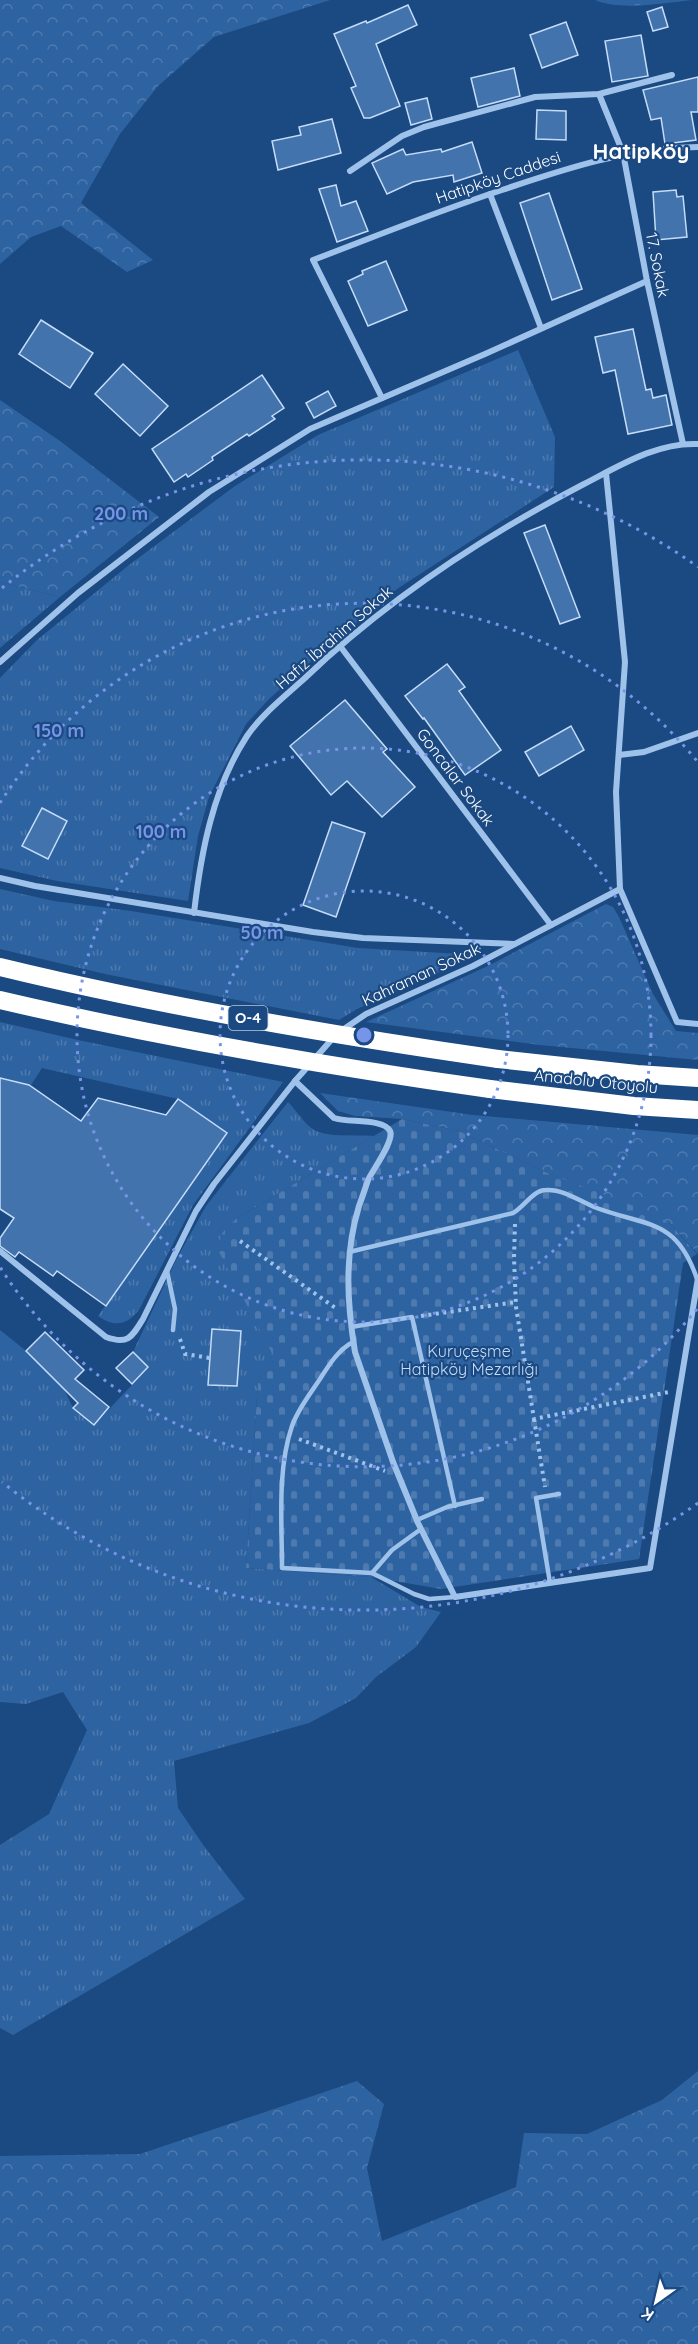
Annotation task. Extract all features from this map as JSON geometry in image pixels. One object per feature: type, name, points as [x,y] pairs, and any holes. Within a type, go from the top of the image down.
[{"type":"highway","name":"Anadolu Otoyolu","points":[[0,967],[75,985],[362,1039],[498,1059],[698,1078]]},
{"type":"highway","name":"Anadolu Otoyolu","points":[[0,1000],[67,1016],[370,1072],[634,1106],[698,1110]]},
{"type":"street","points":[[350,171],[402,136],[424,127],[535,97],[599,94],[672,75]]},
{"type":"street","name":"17. Sokak","points":[[599,94],[623,153],[647,282],[682,444]]},
{"type":"street","name":"Hatipköy Caddesi","points":[[382,398],[313,260],[567,168],[623,153],[698,147]]},
{"type":"street","points":[[490,194],[541,328]]},
{"type":"street","points":[[0,662],[78,593],[209,492],[310,429],[647,282]]},
{"type":"street","name":"Hafız İbrahim Sokak","points":[[194,912],[206,838],[231,766],[256,724],[340,646],[374,617],[440,568],[531,512],[640,457],[682,444],[698,444]]},
{"type":"street","points":[[606,473],[625,662],[616,792],[620,890],[677,1022],[698,1024]]},
{"type":"street","name":"Goncalar Sokak","points":[[340,646],[551,925]]},
{"type":"street","points":[[619,755],[644,752],[698,733]]},
{"type":"street","points":[[0,878],[35,886],[363,939],[515,944]]},
{"type":"street","name":"Kahraman Sokak","points":[[0,1251],[106,1337],[116,1341],[126,1340],[133,1335],[202,1202],[294,1081],[327,1042],[346,1026],[366,1014],[473,966],[620,890]]},
{"type":"street","points":[[294,1081],[334,1118],[342,1121],[377,1123],[390,1131],[392,1137],[369,1179],[359,1207],[349,1252],[348,1293],[353,1342],[358,1363],[399,1476],[421,1529],[455,1597],[650,1568],[698,1279]]},
{"type":"lane","points":[[349,1252],[516,1212],[537,1193],[545,1190],[566,1195],[611,1213],[639,1220],[664,1230],[678,1241],[690,1258],[698,1279]]},
{"type":"lane","points":[[167,1268],[175,1310],[172,1330]]},
{"type":"lane","points":[[351,1327],[412,1317],[455,1506]]},
{"type":"lane","points":[[353,1342],[338,1353],[328,1365],[302,1406],[290,1435],[281,1496],[282,1568],[372,1573],[429,1599],[455,1597]]},
{"type":"lane","points":[[549,1583],[536,1498],[559,1494]]},
{"type":"lane","points":[[417,1520],[436,1511],[482,1499]]},
{"type":"lane","points":[[372,1573],[392,1550],[421,1529]]},
{"type":"path","points":[[516,1212],[514,1258],[516,1302],[546,1496]]},
{"type":"path","points":[[240,1241],[350,1318]]},
{"type":"path","points":[[412,1317],[516,1302]]},
{"type":"path","points":[[172,1330],[182,1341],[185,1354],[210,1358]]},
{"type":"path","points":[[534,1419],[679,1390]]},
{"type":"path","points":[[290,1435],[399,1476]]},
{"type":"green space","points":[[0,0],[330,0],[214,37],[158,86],[120,134],[81,203],[153,260],[127,272],[61,226],[31,237],[0,264]]},
{"type":"green space","points":[[595,0],[692,0],[630,6]]},
{"type":"green space","points":[[518,350],[555,437],[554,487],[397,589],[328,646],[269,699],[246,724],[209,797],[198,836],[188,901],[57,881],[0,868],[0,678],[37,640],[129,565],[235,486],[318,435]]},
{"type":"green space","points":[[0,400],[60,441],[159,517],[60,597],[0,582]]},
{"type":"green space","points":[[0,582],[60,597],[0,648]]},
{"type":"green space","points":[[0,889],[54,901],[131,911],[358,948],[478,955],[357,1009],[339,1020],[105,974],[0,949]]},
{"type":"green space","points":[[606,904],[613,907],[619,917],[653,994],[676,1031],[698,1033],[698,1060],[540,1045],[366,1022],[490,965]]},
{"type":"green space","points":[[0,1022],[283,1082],[193,1205],[139,1310],[125,1322],[109,1322],[98,1316],[227,1133],[178,1099],[42,1068],[31,1085],[0,1078]]},
{"type":"green space","points":[[320,1093],[473,1115],[698,1135],[698,1254],[670,1224],[545,1172],[459,1131],[402,1119],[355,1116],[338,1111]]},
{"type":"green space","points":[[288,1102],[316,1131],[331,1135],[374,1136],[236,1219],[218,1248],[273,1353],[258,1381],[246,1568],[371,1577],[421,1607],[441,1612],[416,1647],[376,1677],[356,1698],[309,1723],[174,1761],[178,1808],[245,1899],[13,2035],[0,2028],[0,1845],[49,1814],[87,1730],[63,1692],[26,1704],[0,1702],[0,1330],[25,1350],[64,1389],[73,1408],[94,1425],[148,1368],[133,1352],[176,1260],[206,1206]]},
{"type":"green space","name":"Kuruçeşme Hatipköy Mezarlığı","points":[[402,1119],[459,1131],[545,1172],[652,1213],[670,1224],[697,1254],[683,1263],[639,1559],[441,1589],[371,1577],[246,1568],[258,1381],[272,1353],[217,1248],[223,1232],[236,1219]]},
{"type":"green space","points":[[698,2071],[698,2344],[0,2344],[0,2156],[140,2154],[357,2081],[384,2104],[367,2168],[382,2241],[516,2187],[524,2133],[587,2134],[662,2100]]},
{"type":"building","points":[[408,5],[417,25],[376,44],[400,106],[370,118],[364,118],[351,88],[356,86],[334,34]]},
{"type":"building","points":[[662,7],[668,27],[653,31],[647,12]]},
{"type":"building","points":[[566,22],[578,55],[542,68],[530,35]]},
{"type":"building","points":[[641,35],[648,76],[612,82],[605,41]]},
{"type":"building","points":[[514,68],[520,96],[478,107],[471,78]]},
{"type":"building","points":[[698,77],[698,112],[691,112],[696,140],[665,144],[661,118],[651,120],[643,90]]},
{"type":"building","points":[[427,98],[432,119],[411,125],[405,103]]},
{"type":"building","points":[[537,110],[566,111],[566,140],[536,139]]},
{"type":"building","points":[[332,119],[341,153],[278,170],[272,141],[301,135],[299,127]]},
{"type":"building","points":[[472,142],[482,173],[454,182],[453,175],[413,182],[387,194],[372,163],[403,149],[406,155],[441,149],[442,152]]},
{"type":"building","points":[[336,185],[341,206],[356,201],[368,231],[337,242],[319,189]]},
{"type":"building","points":[[676,190],[677,197],[683,196],[687,237],[656,240],[653,192]]},
{"type":"building","points":[[549,193],[582,289],[552,300],[520,203]]},
{"type":"building","points":[[386,261],[407,310],[368,326],[348,281],[363,274],[362,271]]},
{"type":"building","points":[[41,320],[93,353],[70,388],[19,354]]},
{"type":"building","points":[[633,329],[646,390],[651,389],[653,398],[666,395],[672,425],[628,434],[615,370],[603,373],[595,337]]},
{"type":"building","points":[[123,364],[168,406],[140,436],[95,394]]},
{"type":"building","points":[[262,375],[284,408],[272,416],[275,419],[212,457],[213,460],[188,477],[186,474],[174,482],[152,449]]},
{"type":"building","points":[[328,391],[336,406],[314,418],[306,403]]},
{"type":"building","points":[[545,525],[580,617],[560,624],[524,533]]},
{"type":"building","points":[[447,664],[465,687],[459,691],[501,750],[465,775],[424,718],[405,696]]},
{"type":"building","points":[[345,700],[387,749],[383,752],[415,787],[382,817],[347,781],[331,795],[290,746]]},
{"type":"building","points":[[571,726],[584,750],[539,776],[525,752]]},
{"type":"building","points":[[42,808],[67,821],[48,859],[22,846]]},
{"type":"building","points":[[332,822],[365,833],[336,917],[303,905]]},
{"type":"building","points":[[0,1078],[29,1085],[81,1121],[98,1098],[166,1115],[178,1099],[227,1133],[106,1306],[57,1271],[53,1276],[19,1252],[15,1257],[0,1246],[0,1238],[14,1218],[0,1209]]},
{"type":"building","points":[[212,1329],[241,1331],[237,1386],[208,1385]]},
{"type":"building","points":[[45,1332],[84,1370],[75,1379],[109,1407],[94,1425],[73,1408],[78,1403],[26,1351]]},
{"type":"building","points":[[133,1352],[148,1367],[132,1384],[116,1368]]},
{"type":"district","name":"Hatipköy","points":[[641,151]]}]
